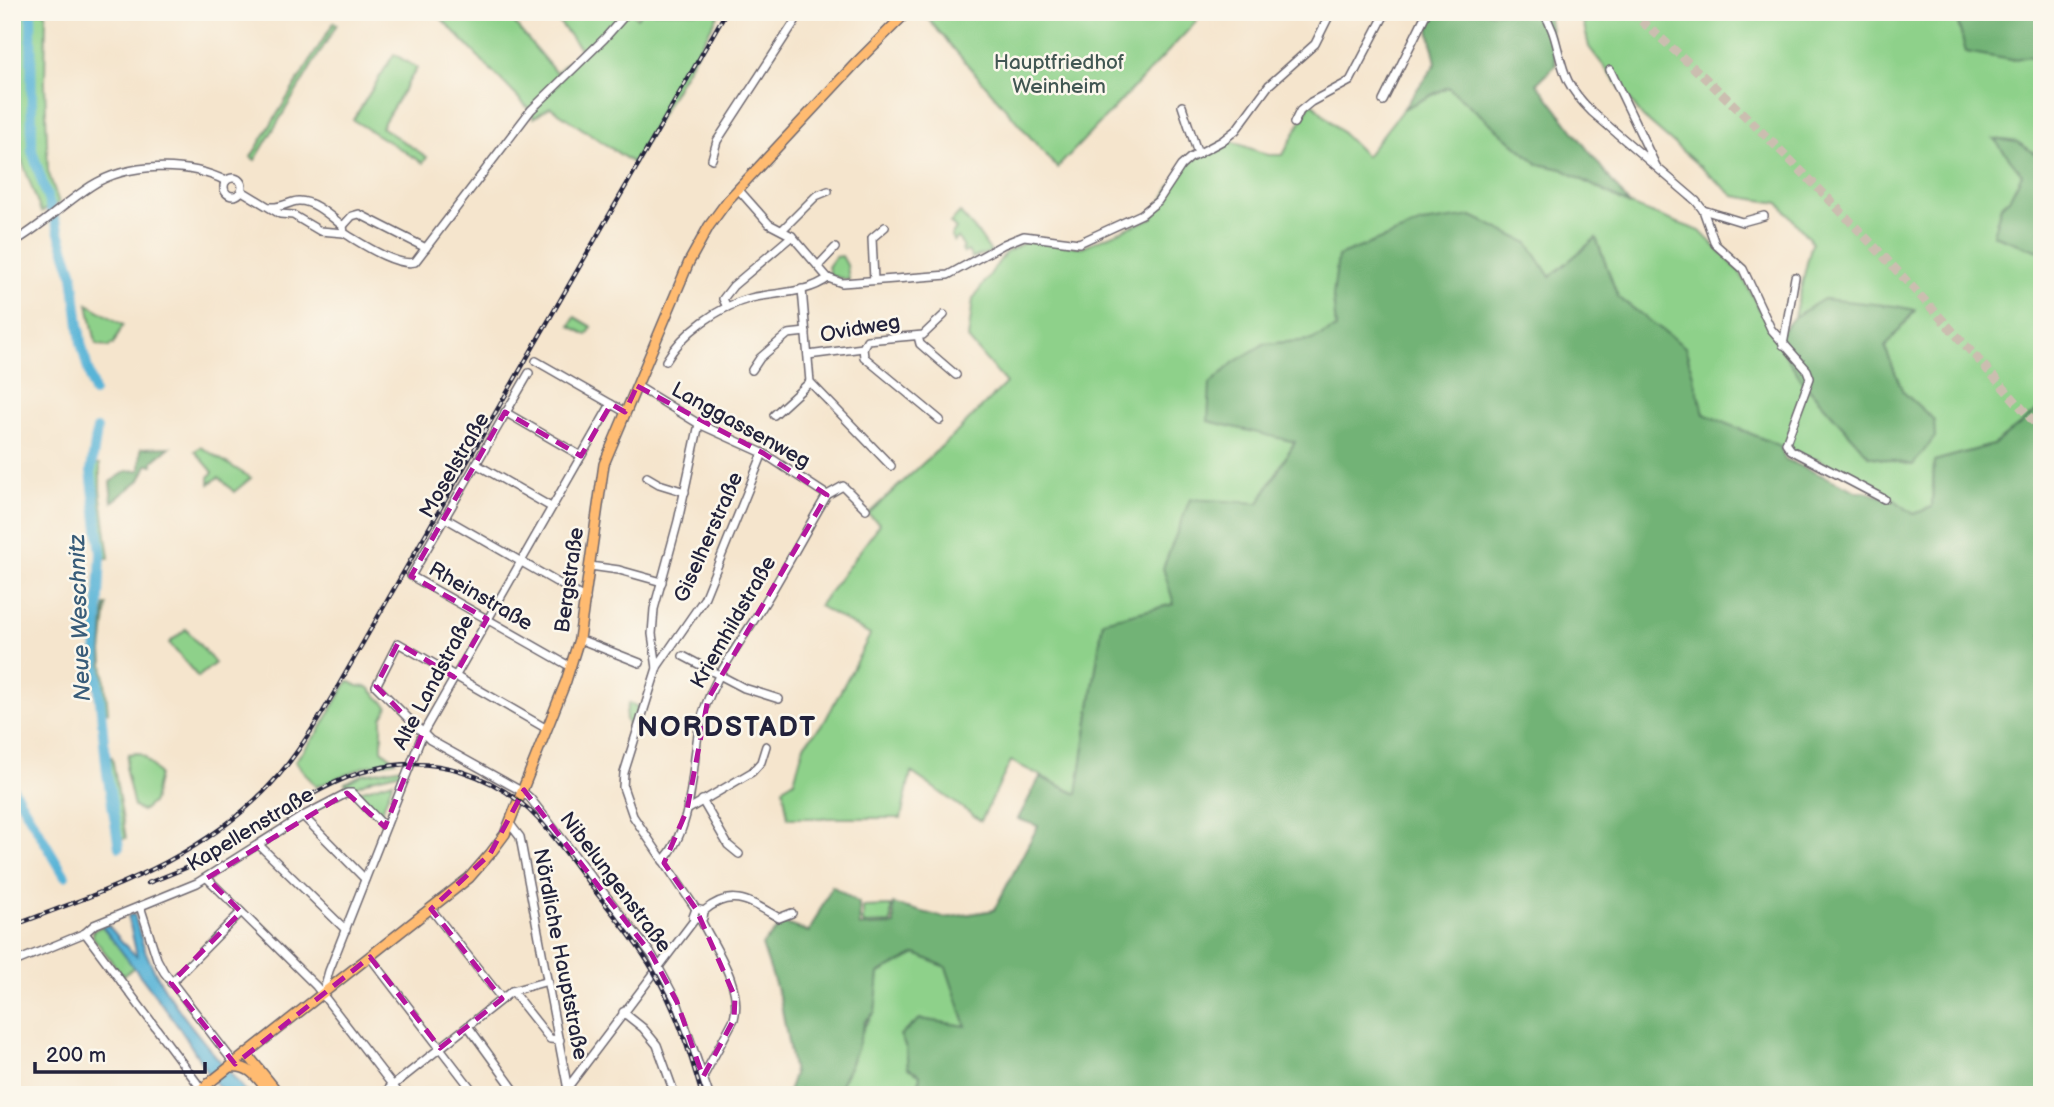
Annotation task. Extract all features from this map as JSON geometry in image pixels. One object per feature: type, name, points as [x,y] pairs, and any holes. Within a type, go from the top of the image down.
[{"type":"main road","name":"Bergstraße","points":[[203,1091],[232,1065],[469,878],[490,855],[510,824],[571,667],[586,599],[604,464],[698,244],[738,189],[907,12]]},
{"type":"main road","points":[[247,1054],[252,1072]]},
{"type":"main road","points":[[247,1054],[280,1095]]},
{"type":"main road","points":[[232,1065],[252,1072],[271,1095]]},
{"type":"street","points":[[271,207],[285,207],[298,201],[308,203],[343,229],[393,259],[409,264],[415,262],[531,110],[628,12]]},
{"type":"street","points":[[712,159],[717,141],[801,12]]},
{"type":"street","points":[[738,189],[769,224],[792,236],[828,278],[842,283],[948,275],[1024,236],[1083,241],[1150,208],[1163,194],[1181,166],[1236,130],[1269,85],[1315,44],[1331,12]]},
{"type":"street","points":[[1294,123],[1300,111],[1311,102],[1350,81],[1386,12]]},
{"type":"street","points":[[1383,101],[1427,12]]},
{"type":"street","points":[[1543,12],[1558,41],[1562,66],[1569,83],[1579,98],[1696,201],[1703,210],[1715,244],[1743,269],[1771,329],[1807,370],[1810,378],[1786,443],[1791,450],[1884,499]]},
{"type":"street","points":[[1610,70],[1658,169]]},
{"type":"street","points":[[1182,106],[1198,153]]},
{"type":"street","points":[[12,243],[46,221],[93,184],[116,175],[183,167],[207,172],[226,181],[234,178],[240,180],[242,191]]},
{"type":"street","points":[[226,181],[224,188],[228,195],[237,196],[242,191]]},
{"type":"street","points":[[242,191],[280,214],[293,215],[320,231],[343,229]]},
{"type":"street","points":[[782,230],[816,196],[828,191]]},
{"type":"street","points":[[1703,210],[1742,222],[1763,216]]},
{"type":"street","points":[[343,229],[352,216],[359,214],[426,248]]},
{"type":"street","points":[[874,280],[872,238],[885,227]]},
{"type":"street","points":[[727,307],[723,299],[733,286],[792,236]]},
{"type":"street","points":[[818,266],[835,248]]},
{"type":"street","points":[[1783,345],[1795,277]]},
{"type":"street","points":[[666,361],[704,321],[727,307],[750,298],[818,286],[828,278]]},
{"type":"street","points":[[802,289],[810,382],[891,466]]},
{"type":"street","name":"Ovidweg","points":[[808,355],[863,348],[867,340],[923,335],[944,315]]},
{"type":"street","points":[[752,369],[760,358],[788,334],[806,332]]},
{"type":"street","name":"Ovidweg","points":[[918,336],[920,344],[956,375]]},
{"type":"street","points":[[863,348],[864,357],[940,420]]},
{"type":"street","points":[[536,361],[625,412]]},
{"type":"street","name":"Moselstraße","points":[[411,576],[529,373]]},
{"type":"street","points":[[774,415],[810,382]]},
{"type":"street","name":"Langgassenweg","points":[[637,386],[699,424],[763,453],[827,495]]},
{"type":"street","name":"Alte Landstraße","points":[[323,994],[329,971],[423,733],[611,404]]},
{"type":"street","points":[[505,412],[581,456]]},
{"type":"street","points":[[562,1095],[569,1090],[658,966],[698,919],[704,918],[633,816],[623,787],[624,773],[657,668],[652,634],[654,609],[685,492],[699,424]]},
{"type":"street","name":"Giselherstraße","points":[[657,668],[704,599],[763,453]]},
{"type":"street","points":[[475,464],[551,508]]},
{"type":"street","points":[[647,477],[659,484],[685,492]]},
{"type":"street","points":[[827,495],[843,486],[866,509]]},
{"type":"street","name":"Kriemhildstraße","points":[[663,861],[668,856],[687,810],[699,728],[708,699],[827,495]]},
{"type":"street","points":[[444,518],[586,599]]},
{"type":"street","points":[[590,566],[619,570],[662,582]]},
{"type":"street","name":"Rheinstraße","points":[[411,576],[571,667]]},
{"type":"street","points":[[579,639],[640,663]]},
{"type":"street","name":"Nibelungenstraße","points":[[454,677],[398,643],[376,685],[429,740],[530,798],[594,878],[658,966],[677,1002],[709,1095]]},
{"type":"street","points":[[683,656],[744,688],[779,699]]},
{"type":"street","points":[[454,677],[547,729]]},
{"type":"street","points":[[687,810],[752,772],[761,762],[766,747]]},
{"type":"street","name":"Kapellenstraße","points":[[12,962],[85,933],[94,925],[207,878],[303,816],[347,793],[352,793],[385,827]]},
{"type":"street","points":[[702,800],[728,845],[739,854]]},
{"type":"street","points":[[303,816],[365,879]]},
{"type":"street","name":"Nördliche Hauptstraße","points":[[510,824],[520,837],[569,1090]]},
{"type":"street","points":[[260,845],[346,930]]},
{"type":"street","points":[[207,878],[323,994],[400,1095]]},
{"type":"street","points":[[700,910],[725,898],[741,898],[779,918],[792,913]]},
{"type":"street","points":[[138,907],[157,959],[171,983],[232,1065]]},
{"type":"street","points":[[431,909],[502,999]]},
{"type":"street","points":[[171,983],[241,912]]},
{"type":"street","points":[[698,919],[727,971],[737,1010],[703,1077]]},
{"type":"street","points":[[85,933],[203,1091]]},
{"type":"street","points":[[370,957],[476,1095]]},
{"type":"street","points":[[381,1095],[512,990],[548,982]]},
{"type":"street","points":[[512,990],[550,1039],[560,1040]]},
{"type":"street","points":[[623,1012],[643,1028],[657,1045],[675,1095]]},
{"type":"street","points":[[468,1026],[518,1095]]},
{"type":"highlighted area","points":[[637,386],[763,453],[827,495],[708,699],[687,810],[664,863],[696,909],[735,997],[734,1019],[703,1077],[677,1002],[652,955],[524,790],[490,854],[431,909],[502,999],[440,1048],[370,957],[235,1064],[171,983],[241,912],[207,878],[347,793],[385,827],[422,734],[376,686],[398,643],[454,677],[487,619],[411,576],[505,412],[581,456],[611,404],[625,412]]},
{"type":"green space","points":[[21,12],[46,12],[48,171],[59,203],[41,212],[21,158],[12,149],[12,87],[19,81]]},
{"type":"green space","points":[[435,12],[493,12],[497,18],[505,12],[556,73],[581,50],[551,12],[632,12],[637,18],[642,12],[720,12],[633,163],[550,107],[534,118],[531,111]]},
{"type":"green space","name":"Hauptfriedhof Weinheim","points":[[922,12],[1189,12],[1197,21],[1057,168]]},
{"type":"green space","points":[[1434,12],[1548,12],[1556,65],[1537,83],[1630,205],[1562,169],[1538,164],[1448,87],[1403,109],[1436,63],[1429,29]]},
{"type":"green space","points":[[1581,12],[1955,12],[1966,52],[2011,60],[2028,56],[2042,61],[2042,158],[2017,142],[1995,139],[2022,174],[2010,198],[2001,206],[1993,235],[2042,252],[2042,407],[1993,445],[1934,461],[1932,507],[1914,515],[1889,496],[1818,459],[1811,459],[1704,414],[1685,347],[1618,297],[1596,238],[1550,277],[1528,243],[1333,296],[1336,328],[1312,340],[1263,344],[1208,421],[1295,441],[1259,503],[1174,604],[1103,621],[1077,794],[1011,761],[981,821],[911,772],[901,818],[788,818],[783,788],[794,781],[804,745],[825,721],[870,635],[819,606],[880,524],[868,514],[1006,383],[968,339],[973,299],[1005,253],[1027,241],[1082,247],[1152,218],[1181,169],[1228,140],[1268,155],[1283,155],[1311,102],[1366,156],[1403,109],[1448,87],[1538,164],[1562,169],[1630,205],[1700,231],[1740,272],[1775,339],[1803,382],[1869,456],[1912,465],[1934,420],[1903,392],[1885,347],[1915,311],[1824,299],[1794,317],[1812,242],[1779,203],[1734,196],[1643,117],[1589,47]]},
{"type":"green space","points":[[1955,12],[2042,12],[2042,61],[2028,56],[2011,60],[1966,52]]},
{"type":"green space","points":[[334,22],[337,24],[255,160],[251,157]]},
{"type":"green space","points":[[394,54],[417,68],[381,127],[427,157],[423,163],[353,120]]},
{"type":"green space","points":[[1994,139],[2017,142],[2042,158],[2042,252],[1993,235],[2001,206],[2010,198],[2022,174]]},
{"type":"green space","points":[[960,213],[991,252],[972,258],[968,251],[964,253],[958,238],[954,241],[951,236],[956,229],[950,223]]},
{"type":"green space","points":[[1472,216],[1528,243],[1550,277],[1596,238],[1618,297],[1685,347],[1704,414],[1780,446],[1785,459],[1859,492],[1886,498],[1889,496],[1914,514],[1932,507],[1934,461],[1993,445],[2042,407],[2042,1095],[918,1095],[920,1074],[908,1068],[906,1048],[900,1035],[920,1019],[966,1026],[946,967],[916,954],[879,973],[875,1012],[865,1021],[857,1049],[839,1089],[828,1095],[787,1095],[794,1074],[780,999],[762,945],[783,923],[809,932],[832,886],[859,903],[860,926],[894,925],[893,904],[945,918],[994,910],[1038,826],[1018,819],[1040,777],[1077,794],[1103,621],[1174,604],[1163,568],[1190,499],[1259,503],[1295,442],[1208,421],[1210,384],[1234,362],[1264,344],[1312,340],[1336,328],[1333,296],[1338,256],[1422,223]]},
{"type":"green space","points":[[842,256],[847,265],[849,280],[831,276],[828,267],[835,257]]},
{"type":"green space","points":[[1824,299],[1915,310],[1885,347],[1903,392],[1934,420],[1935,437],[1913,465],[1869,456],[1803,382],[1775,339],[1794,317]]},
{"type":"green space","points":[[88,304],[123,325],[113,345],[109,347],[96,344]]},
{"type":"green space","points":[[575,317],[592,327],[587,335],[570,326]]},
{"type":"green space","points":[[170,447],[153,461],[153,465],[147,465],[140,480],[112,502],[110,482],[127,471],[140,470],[141,448]]},
{"type":"green space","points":[[201,447],[251,478],[234,492],[219,477],[209,484],[209,477],[213,472],[195,451]]},
{"type":"green space","points":[[95,464],[100,464],[100,490],[109,558],[104,558],[95,489]]},
{"type":"green space","points":[[105,605],[102,652],[108,712],[104,711],[100,652]]},
{"type":"green space","points":[[186,629],[215,663],[198,677],[169,643]]},
{"type":"green space","points":[[348,681],[368,687],[388,707],[382,718],[382,750],[395,761],[364,767],[316,787],[295,761],[319,731]]},
{"type":"green space","points":[[629,703],[638,707],[630,727],[626,719]]},
{"type":"green space","points":[[138,753],[144,756],[159,774],[153,802],[142,811],[134,807],[126,771],[128,754]]},
{"type":"green space","points":[[112,757],[126,838],[119,841],[107,758]]},
{"type":"green space","points":[[403,767],[402,772],[372,779],[349,790],[345,783],[363,774]]},
{"type":"green space","points":[[393,781],[380,816],[358,793]]},
{"type":"green space","points":[[891,906],[891,923],[863,924],[863,907]]},
{"type":"green space","points":[[102,926],[134,967],[123,976],[93,937],[93,931]]},
{"type":"green space","points":[[916,954],[946,967],[966,1026],[920,1019],[901,1035],[906,1048],[908,1068],[920,1074],[918,1095],[828,1095],[837,1088],[850,1068],[862,1032],[875,1012],[879,973]]},
{"type":"water","points":[[134,914],[145,950],[167,992],[249,1095],[226,1095],[219,1087],[171,1016],[102,926],[107,924],[137,956],[128,916]]},
{"type":"waterway","name":"Neue Weschnitz","points":[[31,12],[32,151],[73,275],[81,343],[94,392]]},
{"type":"waterway","name":"Neue Weschnitz","points":[[97,429],[91,471],[101,553],[96,659],[107,773],[119,847]]},
{"type":"waterway","points":[[12,787],[65,876]]},
{"type":"tunnel","points":[[1631,12],[1740,111],[1844,214],[2042,431]]},
{"type":"railway","points":[[12,926],[121,884],[190,849],[251,804],[288,764],[334,693],[726,12]]},
{"type":"railway","points":[[148,883],[220,852],[299,802],[354,775],[397,765],[419,764],[463,772],[484,780],[504,791],[538,819],[632,939],[654,972],[676,1016],[702,1095]]},
{"type":"district","name":"NORDSTADT","points":[[727,726]]}]
